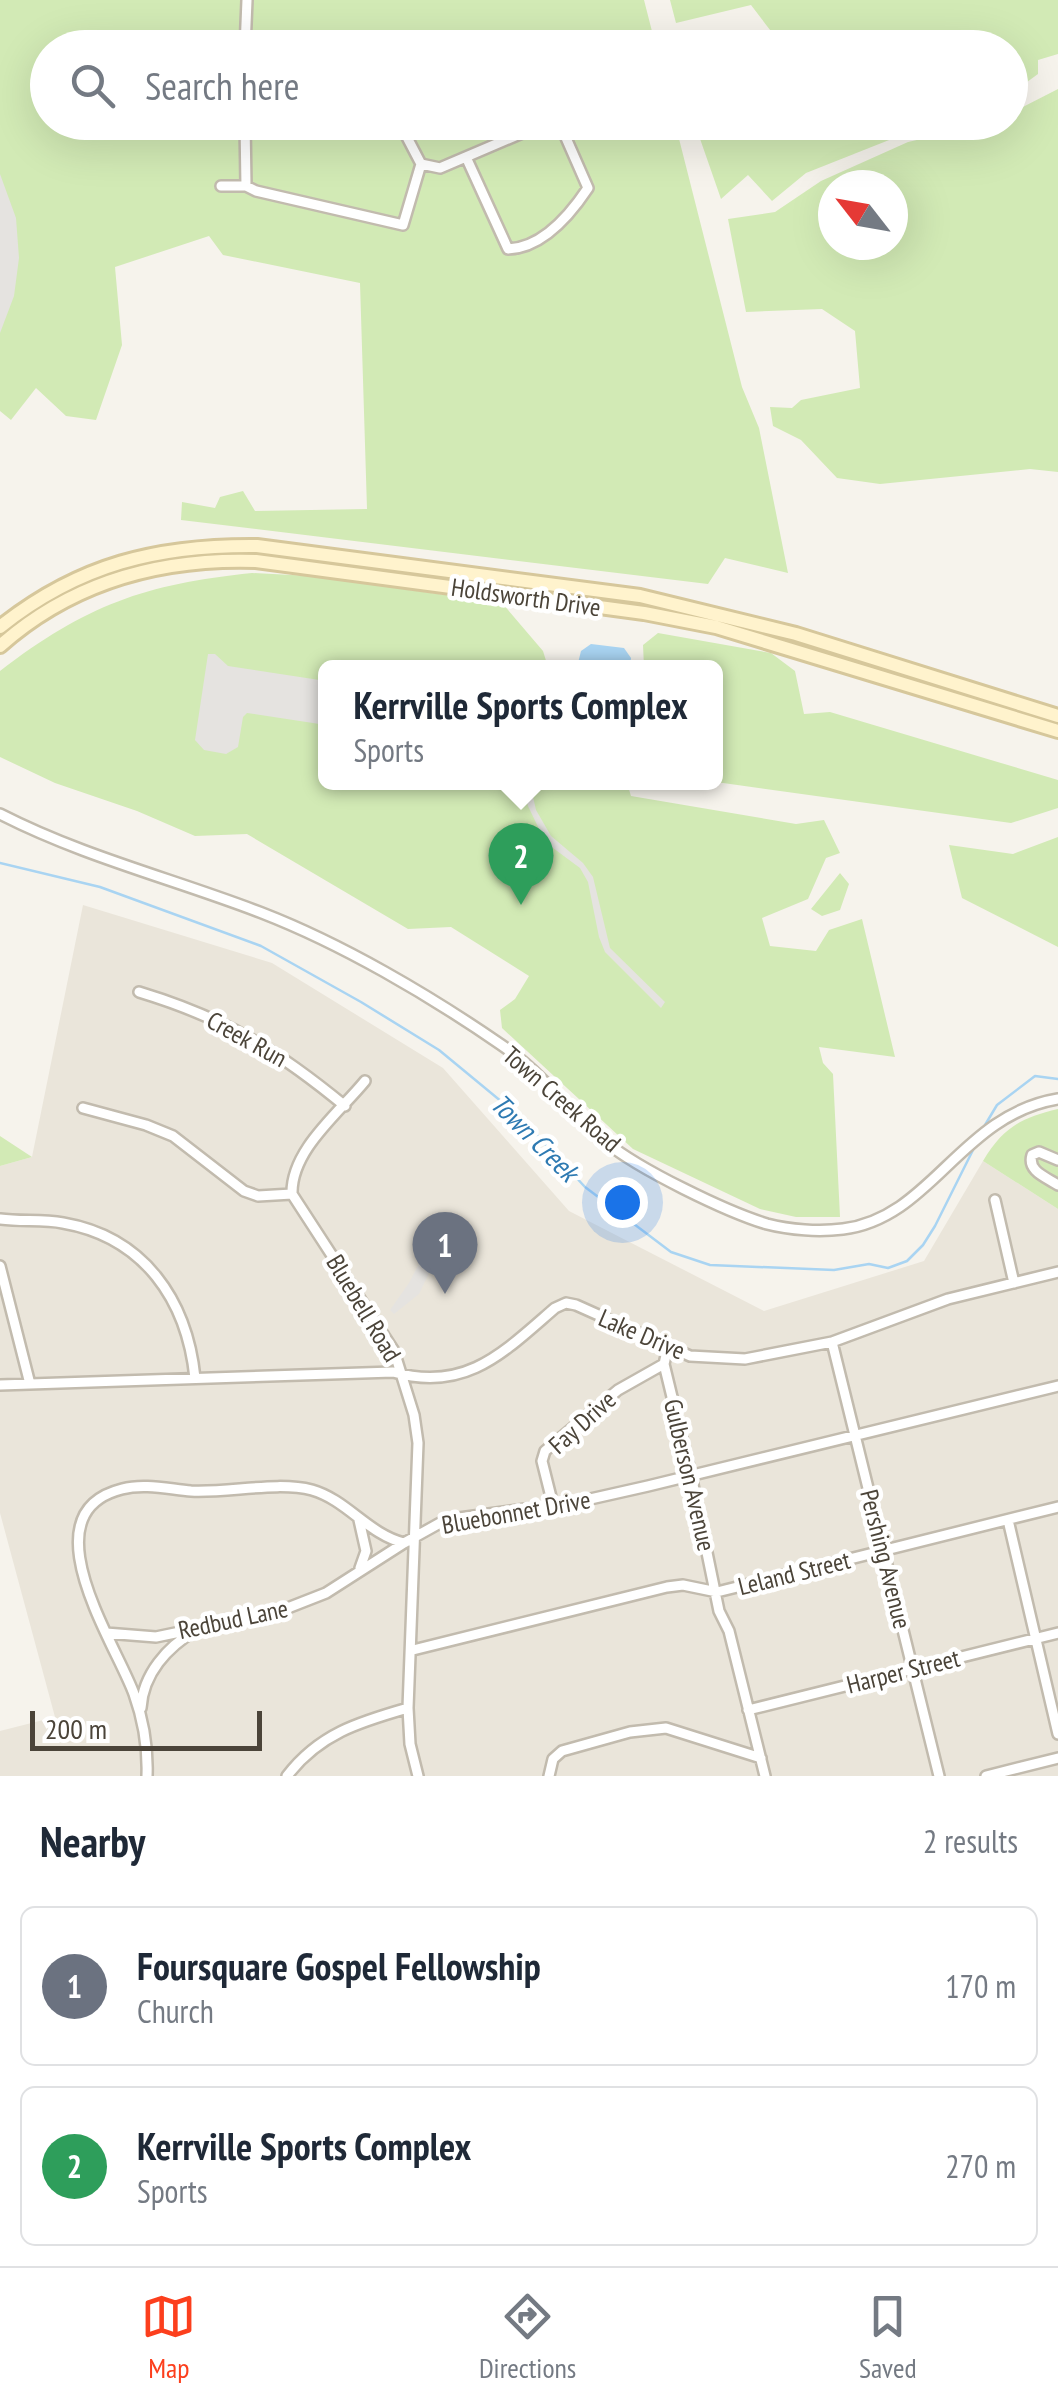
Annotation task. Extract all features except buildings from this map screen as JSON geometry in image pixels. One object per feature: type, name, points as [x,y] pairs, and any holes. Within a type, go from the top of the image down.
[{"type":"main road","name":"Holdsworth Drive","points":[[0,627],[51,591],[128,558],[202,545],[257,546],[563,594],[716,628],[1027,714],[1058,716]]},
{"type":"main road","name":"Holdsworth Drive","points":[[0,646],[28,622],[91,586],[132,572],[215,560],[563,594]]},
{"type":"main road","name":"Holdsworth Drive","points":[[1027,714],[1058,732]]},
{"type":"street","points":[[245,30],[247,0]]},
{"type":"street","points":[[245,140],[246,186]]},
{"type":"street","points":[[220,186],[246,186],[403,225],[420,164],[408,140]]},
{"type":"street","points":[[420,164],[440,168],[506,140]]},
{"type":"street","points":[[466,157],[508,249],[522,248],[570,215],[588,188],[567,140]]},
{"type":"street","name":"Town Creek Road","points":[[0,814],[76,849],[265,914],[354,955],[504,1046],[607,1143],[638,1163],[768,1224],[800,1230],[841,1230],[885,1217],[906,1204],[986,1129],[1020,1108],[1058,1099]]},
{"type":"street","name":"Creek Run","points":[[140,992],[233,1028],[290,1061],[345,1106]]},
{"type":"street","points":[[84,1108],[173,1136],[244,1191],[258,1196],[292,1194],[294,1173],[302,1154],[365,1081]]},
{"type":"street","points":[[1058,1160],[1040,1152],[1030,1159],[1032,1168],[1058,1185]]},
{"type":"street","name":"Bluebell Road","points":[[292,1194],[394,1351],[418,1443],[408,1708],[410,1744],[418,1776]]},
{"type":"street","points":[[995,1200],[1014,1283]]},
{"type":"street","points":[[0,1220],[68,1224],[125,1248],[143,1262],[180,1310],[196,1378]]},
{"type":"street","points":[[0,1266],[30,1384]]},
{"type":"street","name":"Lake Drive","points":[[0,1384],[393,1372],[452,1377],[489,1364],[566,1303],[698,1358],[745,1359],[832,1342],[948,1299],[1058,1272]]},
{"type":"street","name":"Pershing Avenue","points":[[832,1342],[939,1776]]},
{"type":"street","name":"Gulberson Avenue","points":[[668,1347],[664,1364],[692,1475],[719,1611],[729,1631],[765,1776]]},
{"type":"street","name":"Fay Drive","points":[[553,1505],[542,1460],[544,1451],[618,1390],[664,1364]]},
{"type":"street","name":"Bluebonnet Drive","points":[[404,1543],[440,1523],[459,1518],[553,1505],[692,1475],[1058,1386]]},
{"type":"street","points":[[147,1776],[140,1716],[125,1670],[82,1571],[78,1537],[92,1508],[105,1496],[137,1487],[226,1492],[310,1490],[334,1499],[370,1528],[404,1543]]},
{"type":"street","name":"Leland Street","points":[[412,1650],[667,1587],[683,1585],[717,1592],[1058,1507]]},
{"type":"street","points":[[358,1518],[366,1551],[358,1570]]},
{"type":"street","points":[[1008,1520],[1058,1734]]},
{"type":"street","name":"Redbud Lane","points":[[106,1633],[156,1637],[306,1603],[404,1543]]},
{"type":"street","points":[[140,1716],[146,1682],[163,1656],[178,1640],[203,1626]]},
{"type":"street","name":"Harper Street","points":[[748,1710],[1058,1633]]},
{"type":"street","points":[[287,1776],[301,1758],[326,1738],[354,1723],[408,1708]]},
{"type":"street","points":[[549,1776],[553,1760],[562,1751],[647,1729],[683,1732],[761,1758]]},
{"type":"street","points":[[986,1776],[1058,1758]]},
{"type":"shaded area","points":[[0,174],[16,218],[19,258],[14,296],[0,333]]},
{"type":"shaded area","points":[[208,654],[215,654],[228,666],[318,680],[318,724],[247,713],[238,747],[226,754],[204,750],[195,740]]},
{"type":"shaded area","points":[[525,790],[532,790],[536,810],[551,836],[583,863],[593,877],[610,948],[665,1002],[661,1008],[605,952],[588,882],[580,868],[553,848],[541,833]]},
{"type":"shaded area","points":[[83,905],[272,963],[443,1068],[569,1211],[764,1311],[924,1261],[983,1161],[1058,1209],[1058,1776],[0,1776],[0,1731],[55,1717],[0,1513],[0,1166],[32,1157]]},
{"type":"shaded area","points":[[436,1231],[452,1240],[459,1262],[429,1273],[419,1294],[394,1314],[390,1310]]},
{"type":"green space","points":[[0,0],[644,0],[652,30],[30,30],[30,140],[679,140],[742,387],[759,428],[788,573],[725,558],[708,584],[181,520],[182,502],[215,508],[220,497],[243,491],[255,511],[367,509],[360,283],[223,255],[209,236],[115,267],[122,345],[96,420],[66,416],[36,388],[11,420],[0,411]]},
{"type":"green space","points":[[670,0],[1058,0],[1058,54],[1038,60],[1038,74],[1028,81],[1028,30],[770,30],[751,5],[676,23]]},
{"type":"green space","points":[[1058,89],[1058,472],[1030,469],[880,484],[837,478],[801,440],[773,426],[770,407],[792,408],[801,400],[860,388],[855,331],[822,309],[746,312],[728,219],[775,212],[818,183],[818,260],[908,260],[908,170],[846,170],[917,140],[1028,140],[1028,104]]},
{"type":"green space","points":[[700,140],[889,140],[806,173],[772,201],[748,175],[721,199]]},
{"type":"green space","points":[[252,573],[311,576],[502,603],[543,651],[546,660],[318,660],[318,790],[629,790],[631,796],[796,824],[824,820],[840,853],[826,858],[808,899],[762,918],[770,946],[816,951],[829,930],[862,919],[895,1057],[819,1047],[823,1063],[833,1074],[840,1217],[796,1217],[760,1209],[633,1149],[502,1028],[500,1010],[515,999],[529,976],[451,927],[408,929],[247,834],[195,836],[55,783],[0,757],[0,671],[61,629],[118,601]]},
{"type":"green space","points":[[658,633],[771,653],[795,671],[804,714],[830,712],[1058,780],[1058,808],[1011,823],[723,783],[723,660],[644,660],[643,645]]},
{"type":"green space","points":[[1058,837],[1058,947],[962,898],[949,845],[1013,854]]},
{"type":"green space","points":[[840,873],[849,884],[840,910],[822,916],[811,909]]},
{"type":"green space","points":[[1058,1109],[1058,1209],[983,1161],[1014,1126]]},
{"type":"green space","points":[[0,1136],[32,1157],[0,1166]]},
{"type":"water","points":[[591,644],[624,648],[631,660],[579,660],[581,651]]},
{"type":"waterway","name":"Town Creek","points":[[0,863],[100,887],[261,946],[361,1002],[439,1050],[520,1117],[585,1187],[671,1252],[710,1265],[834,1270],[869,1264],[888,1268],[907,1261],[935,1226],[975,1146]]},
{"type":"waterway","name":"Town Creek","points":[[982,1130],[997,1105],[1035,1076],[1058,1079]]},
{"type":"place","name":"Kerrville Sports Complex","points":[[521,905]]},
{"type":"place","name":"Foursquare Gospel Fellowship","points":[[445,1294]]}]
